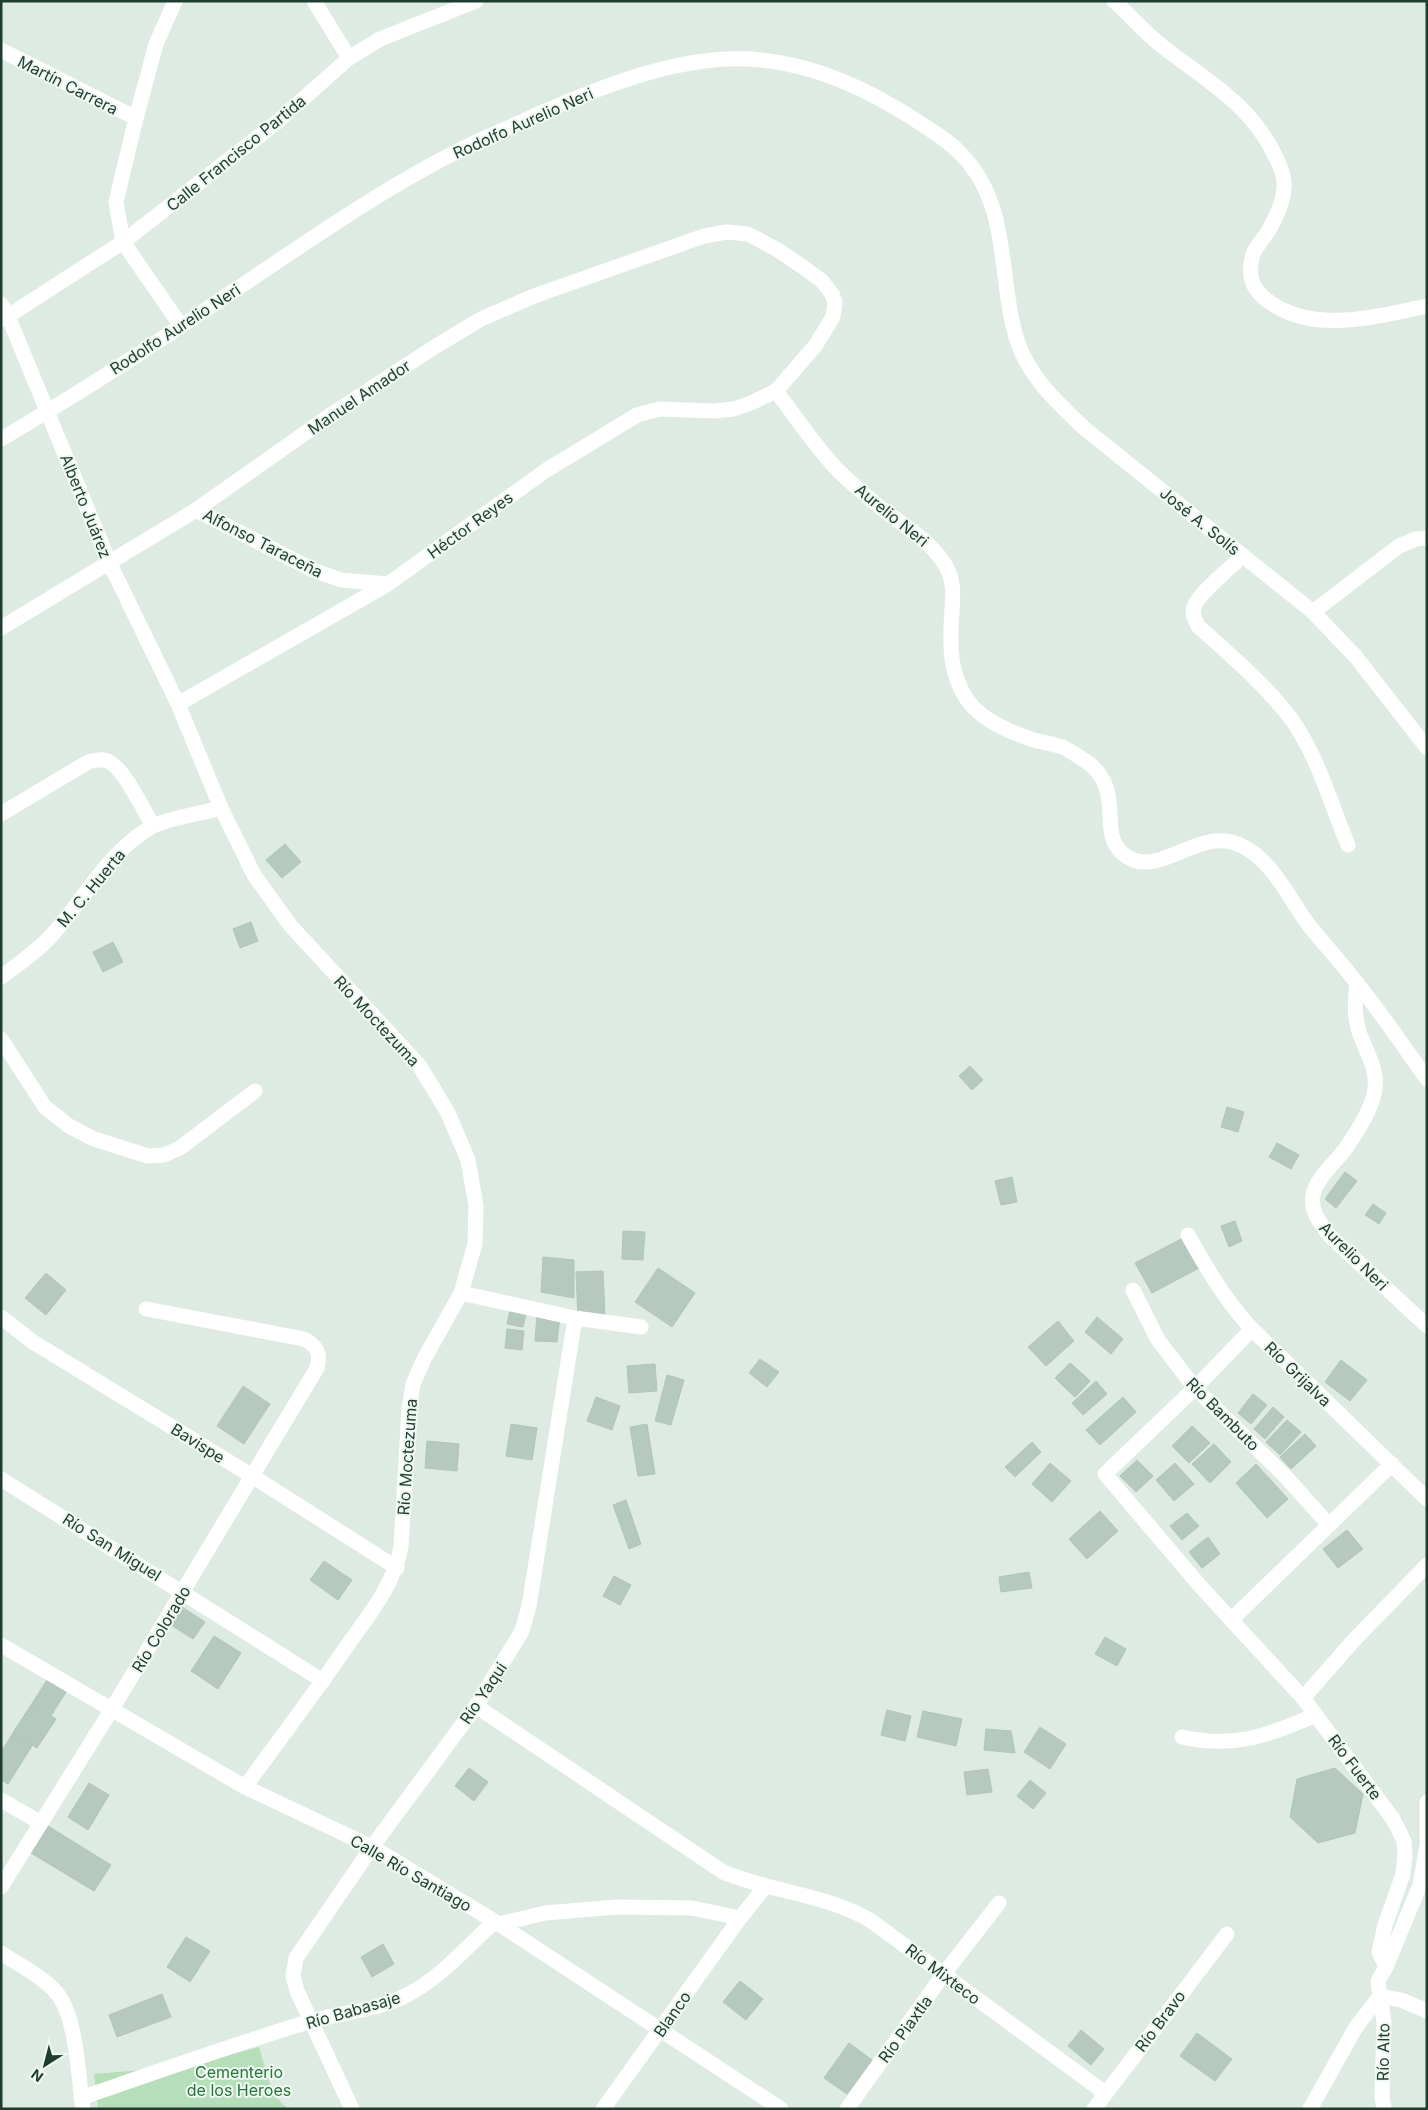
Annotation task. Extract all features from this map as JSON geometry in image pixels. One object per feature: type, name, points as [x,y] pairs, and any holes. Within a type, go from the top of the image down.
[{"type":"street","points":[[175,1],[156,44],[116,202],[118,224],[123,242],[181,326]]},
{"type":"street","points":[[314,1],[349,58]]},
{"type":"street","name":"Calle Francisco Partida","points":[[4,313],[123,242],[277,122],[349,58],[380,39],[476,1]]},
{"type":"street","points":[[1115,2],[1165,49],[1230,96],[1256,124],[1283,174],[1284,193],[1269,230],[1255,251],[1250,267],[1251,281],[1257,292],[1279,308],[1302,317],[1324,320],[1357,319],[1427,306]]},
{"type":"street","name":"Martín Carrera","points":[[1,50],[136,118]]},
{"type":"street","name":"Rodolfo Aurelio Neri","points":[[1,439],[181,326],[322,231],[406,179],[459,150],[579,96],[666,67],[717,59],[762,60],[826,73],[890,103],[945,140],[961,153],[977,173],[990,198],[999,228],[1005,279]]},
{"type":"street","name":"Manuel Amador","points":[[1,628],[110,564],[196,510],[332,414],[481,319],[534,296],[704,236],[726,232],[748,234],[778,250],[822,281],[832,294],[835,302],[833,317],[815,346],[776,391]]},
{"type":"street","name":"José A. Solís","points":[[1005,279],[1017,341],[1031,371],[1056,400],[1084,428],[1313,612],[1356,657],[1427,748]]},
{"type":"street","name":"Alberto Juárez","points":[[4,313],[48,411],[110,564],[178,704]]},
{"type":"street","name":"Héctor Reyes","points":[[178,704],[388,584],[545,471],[637,415],[660,409],[714,411],[733,409],[776,391]]},
{"type":"street","name":"Aurelio Neri","points":[[776,391],[834,466],[872,502],[932,547],[946,566],[953,580],[951,660],[954,675],[964,695],[975,709],[990,720],[1032,739],[1065,748],[1089,764],[1106,783],[1110,796],[1113,840],[1120,851],[1132,860],[1144,863],[1161,860],[1200,843],[1218,840],[1238,844],[1253,852],[1269,867],[1308,924],[1357,983],[1427,1079]]},
{"type":"street","name":"Alfonso Taraceña","points":[[196,510],[314,570],[341,580],[388,584]]},
{"type":"street","points":[[1313,612],[1400,546],[1416,539],[1427,538]]},
{"type":"street","points":[[1243,556],[1200,598],[1194,607],[1194,618],[1198,626],[1258,682],[1292,720],[1312,755],[1348,845]]},
{"type":"street","name":"Río Moctezuma","points":[[178,704],[221,808],[254,875],[290,925],[419,1065],[448,1113],[468,1160],[476,1206],[475,1244],[462,1293],[424,1359],[413,1384],[409,1409],[402,1547],[397,1568],[386,1590],[245,1788]]},
{"type":"street","points":[[1,814],[88,762],[100,760],[112,763],[120,771],[153,826]]},
{"type":"street","name":"M. C. Huerta","points":[[1,977],[31,956],[52,935],[114,857],[132,841],[153,826],[221,808]]},
{"type":"street","name":"Aurelio Neri","points":[[1357,983],[1354,1002],[1356,1017],[1359,1032],[1374,1065],[1376,1082],[1373,1098],[1365,1116],[1346,1148],[1317,1184],[1313,1194],[1313,1206],[1317,1219],[1330,1236],[1427,1326]]},
{"type":"street","points":[[1,1039],[23,1075],[45,1107],[51,1112],[69,1126],[94,1139],[148,1156],[164,1155],[180,1148],[255,1091]]},
{"type":"street","name":"Río Grijalva","points":[[1188,1235],[1216,1285],[1231,1307],[1427,1499]]},
{"type":"street","name":"Río Bambuto","points":[[1133,1290],[1158,1340],[1195,1388],[1285,1476],[1329,1525]]},
{"type":"street","points":[[462,1293],[575,1318],[641,1327]]},
{"type":"street","name":"Río Colorado","points":[[1,1887],[112,1710],[317,1368],[320,1358],[314,1344],[304,1339],[146,1309]]},
{"type":"street","name":"Bavispe","points":[[1,1316],[33,1342],[252,1476],[397,1568]]},
{"type":"street","name":"Río Yaqui","points":[[352,2109],[297,1991],[293,1976],[296,1958],[372,1847],[476,1706],[522,1631],[527,1614],[575,1318]]},
{"type":"street","points":[[1195,1388],[1252,1329]]},
{"type":"street","name":"Río Fuerte","points":[[1195,1388],[1105,1474],[1231,1620],[1304,1698],[1393,1818],[1404,1840],[1405,1856],[1403,1874],[1385,1925],[1378,1952],[1386,1966]]},
{"type":"street","points":[[1231,1620],[1392,1464]]},
{"type":"street","name":"Río San Miguel","points":[[1,1479],[323,1681]]},
{"type":"street","points":[[1304,1698],[1355,1638],[1427,1565]]},
{"type":"street","name":"Calle Río Santiago","points":[[1,1645],[245,1788],[372,1847],[496,1923],[781,2109]]},
{"type":"street","name":"Río Mixteco","points":[[476,1706],[723,1872],[766,1886],[828,1901],[850,1909],[870,1920],[1104,2093]]},
{"type":"street","points":[[1182,1737],[1202,1741],[1236,1741],[1262,1737],[1316,1716]]},
{"type":"street","points":[[1,1800],[41,1823]]},
{"type":"street","points":[[1427,1802],[1427,1840]]},
{"type":"street","points":[[1310,2109],[1356,2027],[1380,1996],[1378,1981],[1420,1885],[1427,1845]]},
{"type":"street","name":"Blanco","points":[[603,2109],[740,1918],[766,1886]]},
{"type":"street","name":"Río Piaxtla","points":[[847,2109],[943,1975],[999,1903]]},
{"type":"street","points":[[496,1923],[545,1914],[617,1907],[692,1908],[740,1918]]},
{"type":"street","name":"Río Babasaje","points":[[82,2104],[190,2060],[310,2021],[380,2006],[406,1995],[428,1982],[496,1923]]},
{"type":"street","name":"Río Bravo","points":[[1094,2109],[1104,2093],[1227,1934]]},
{"type":"street","points":[[1,1953],[40,1977],[56,1991],[66,2006],[72,2026],[82,2104]]},
{"type":"street","points":[[1380,1996],[1401,2000],[1427,2011]]},
{"type":"street","name":"Río Alto","points":[[1380,1996],[1384,2022],[1382,2097],[1384,2109]]},
{"type":"green space","name":"Cementerio de los Heroes","points":[[259,2047],[273,2094],[288,2109],[98,2109],[94,2074],[189,2066]]},
{"type":"building","points":[[285,844],[301,862],[282,878],[266,860]]},
{"type":"building","points":[[251,922],[258,941],[240,948],[233,929]]},
{"type":"building","points":[[113,942],[123,962],[103,972],[93,952]]},
{"type":"building","points":[[970,1066],[983,1080],[972,1090],[959,1076]]},
{"type":"building","points":[[1227,1107],[1244,1112],[1238,1132],[1221,1127]]},
{"type":"building","points":[[1277,1143],[1299,1155],[1291,1169],[1269,1157]]},
{"type":"building","points":[[1345,1172],[1357,1181],[1336,1208],[1325,1199]]},
{"type":"building","points":[[1012,1177],[1017,1202],[1001,1205],[995,1181]]},
{"type":"building","points":[[1373,1204],[1386,1213],[1379,1224],[1365,1215]]},
{"type":"building","points":[[1235,1221],[1242,1241],[1229,1247],[1221,1226]]},
{"type":"building","points":[[623,1231],[645,1232],[643,1260],[622,1259]]},
{"type":"building","points":[[1183,1238],[1199,1268],[1152,1293],[1135,1263]]},
{"type":"building","points":[[543,1257],[574,1260],[574,1298],[541,1292]]},
{"type":"building","points":[[658,1268],[695,1293],[672,1327],[635,1302]]},
{"type":"building","points":[[603,1271],[605,1317],[578,1318],[576,1272]]},
{"type":"building","points":[[46,1273],[66,1290],[46,1315],[25,1298]]},
{"type":"building","points":[[511,1306],[527,1309],[523,1327],[507,1324]]},
{"type":"building","points":[[537,1314],[560,1316],[557,1342],[535,1341]]},
{"type":"building","points":[[1097,1317],[1123,1339],[1111,1354],[1085,1332]]},
{"type":"building","points":[[1058,1321],[1074,1341],[1046,1366],[1028,1347]]},
{"type":"building","points":[[507,1329],[524,1331],[522,1350],[505,1348]]},
{"type":"building","points":[[760,1359],[779,1372],[767,1387],[749,1373]]},
{"type":"building","points":[[1341,1360],[1367,1380],[1350,1401],[1325,1382]]},
{"type":"building","points":[[1070,1363],[1090,1381],[1075,1397],[1055,1378]]},
{"type":"building","points":[[1070,1363],[1090,1381],[1075,1397],[1055,1378]]},
{"type":"building","points":[[655,1364],[657,1391],[629,1393],[627,1366]]},
{"type":"building","points":[[667,1375],[684,1380],[671,1425],[655,1421]]},
{"type":"building","points":[[1096,1381],[1107,1394],[1083,1415],[1072,1403]]},
{"type":"building","points":[[243,1386],[270,1404],[244,1444],[217,1426]]},
{"type":"building","points":[[1253,1394],[1267,1405],[1251,1424],[1238,1413]]},
{"type":"building","points":[[596,1397],[620,1406],[612,1430],[587,1421]]},
{"type":"building","points":[[1123,1397],[1136,1412],[1100,1445],[1086,1430]]},
{"type":"building","points":[[1273,1407],[1284,1417],[1265,1439],[1254,1429]]},
{"type":"building","points":[[1287,1420],[1301,1432],[1280,1455],[1266,1442]]},
{"type":"building","points":[[511,1424],[537,1428],[532,1460],[506,1456]]},
{"type":"building","points":[[647,1424],[655,1474],[638,1476],[630,1427]]},
{"type":"building","points":[[1192,1426],[1210,1443],[1189,1463],[1172,1446]]},
{"type":"building","points":[[1305,1434],[1316,1446],[1291,1469],[1280,1457]]},
{"type":"building","points":[[427,1441],[459,1444],[457,1471],[425,1468]]},
{"type":"building","points":[[1032,1442],[1041,1452],[1015,1477],[1005,1467]]},
{"type":"building","points":[[1214,1444],[1231,1462],[1210,1483],[1192,1464]]},
{"type":"building","points":[[1137,1460],[1153,1476],[1136,1492],[1120,1476]]},
{"type":"building","points":[[1050,1463],[1071,1481],[1052,1502],[1032,1484]]},
{"type":"building","points":[[1175,1463],[1194,1484],[1174,1501],[1156,1480]]},
{"type":"building","points":[[1256,1464],[1288,1499],[1267,1518],[1236,1483]]},
{"type":"building","points":[[626,1500],[641,1544],[629,1549],[613,1505]]},
{"type":"building","points":[[1100,1511],[1118,1531],[1087,1559],[1069,1539]]},
{"type":"building","points":[[1187,1513],[1199,1526],[1182,1540],[1170,1526]]},
{"type":"building","points":[[1347,1530],[1363,1549],[1338,1568],[1323,1549]]},
{"type":"building","points":[[1208,1537],[1220,1554],[1202,1568],[1189,1552]]},
{"type":"building","points":[[324,1561],[352,1580],[338,1600],[310,1580]]},
{"type":"building","points":[[1029,1572],[1032,1588],[1001,1592],[999,1577]]},
{"type":"building","points":[[614,1576],[631,1585],[620,1605],[603,1596]]},
{"type":"building","points":[[182,1607],[205,1622],[193,1639],[171,1625]]},
{"type":"building","points":[[214,1636],[241,1653],[218,1689],[191,1671]]},
{"type":"building","points":[[1105,1637],[1126,1649],[1117,1666],[1095,1654]]},
{"type":"building","points":[[47,1680],[66,1692],[8,1784],[1,1780],[1,1752]]},
{"type":"building","points":[[32,1704],[56,1719],[37,1748],[13,1733]]},
{"type":"building","points":[[887,1710],[911,1716],[905,1741],[881,1735]]},
{"type":"building","points":[[923,1711],[962,1719],[956,1746],[917,1737]]},
{"type":"building","points":[[1040,1727],[1066,1744],[1050,1769],[1024,1752]]},
{"type":"building","points":[[986,1729],[1011,1731],[1015,1753],[984,1750]]},
{"type":"building","points":[[469,1768],[488,1782],[474,1801],[455,1786]]},
{"type":"building","points":[[1335,1768],[1363,1794],[1355,1833],[1318,1843],[1290,1817],[1297,1779]]},
{"type":"building","points":[[988,1769],[992,1792],[967,1795],[964,1772]]},
{"type":"building","points":[[1030,1780],[1046,1793],[1033,1809],[1017,1796]]},
{"type":"building","points":[[89,1783],[109,1795],[88,1830],[68,1817]]},
{"type":"building","points":[[48,1826],[111,1865],[94,1891],[31,1853]]},
{"type":"building","points":[[186,1937],[210,1951],[190,1982],[167,1967]]},
{"type":"building","points":[[383,1944],[394,1964],[372,1977],[361,1957]]},
{"type":"building","points":[[740,1981],[763,1999],[746,2020],[723,2002]]},
{"type":"building","points":[[162,1994],[171,2017],[117,2037],[109,2015]]},
{"type":"building","points":[[1081,2030],[1104,2049],[1091,2065],[1068,2046]]},
{"type":"building","points":[[1197,2033],[1232,2059],[1215,2081],[1180,2056]]},
{"type":"building","points":[[849,2043],[872,2060],[847,2094],[824,2078]]}]
